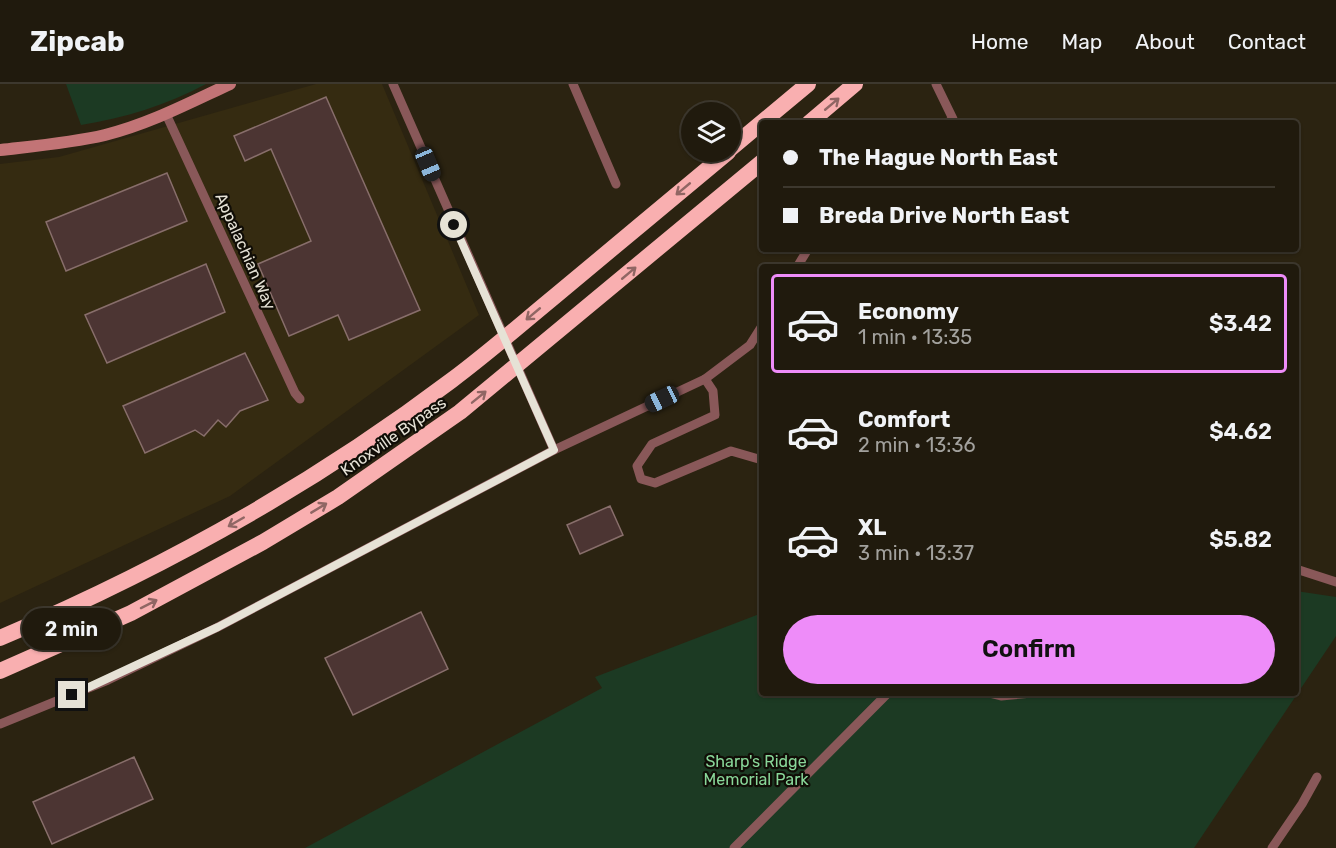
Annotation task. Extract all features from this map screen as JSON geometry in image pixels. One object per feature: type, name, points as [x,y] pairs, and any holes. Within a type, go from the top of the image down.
[{"type":"highway","name":"Knoxville Bypass","points":[[765,120],[808,84]]},
{"type":"highway","points":[[813,120],[855,84]]},
{"type":"highway","name":"Knoxville Bypass","points":[[741,140],[759,125]]},
{"type":"highway","name":"Knoxville Bypass","points":[[0,638],[86,600],[165,561],[283,495],[342,457],[452,380],[715,162]]},
{"type":"highway","name":"Knoxville Bypass","points":[[0,671],[130,614],[263,542],[338,497],[460,412],[759,164]]},
{"type":"street","points":[[0,150],[71,142],[107,135],[166,114],[230,84]]},
{"type":"street","points":[[393,84],[554,450]]},
{"type":"street","points":[[573,84],[616,184]]},
{"type":"street","points":[[936,84],[950,120]]},
{"type":"street","name":"Appalachian Way","points":[[166,114],[295,393],[300,399]]},
{"type":"street","points":[[0,724],[108,680],[218,627],[554,450],[705,379],[750,345],[759,331]]},
{"type":"street","points":[[705,379],[713,391],[715,415],[652,444],[637,466],[641,479],[655,483],[730,451],[759,459]]},
{"type":"street","points":[[1299,570],[1336,582]]},
{"type":"street","points":[[734,848],[885,696]]},
{"type":"street","points":[[1274,845],[1317,777]]},
{"type":"shaded area","points":[[316,84],[382,84],[479,315],[230,496],[0,603],[0,164],[59,157]]},
{"type":"green space","points":[[66,84],[206,84],[145,110],[81,125]]},
{"type":"green space","name":"Sharp's Ridge Memorial Park","points":[[1299,591],[1336,597],[1336,636],[1299,691]]},
{"type":"green space","name":"Sharp's Ridge Memorial Park","points":[[759,614],[759,696],[1296,696],[1194,848],[305,848],[602,688],[595,677]]},
{"type":"building","points":[[326,97],[420,310],[349,340],[338,315],[289,336],[258,264],[311,241],[271,149],[245,161],[234,136]]},
{"type":"building","points":[[167,173],[187,221],[66,271],[46,222]]},
{"type":"building","points":[[206,264],[225,312],[107,363],[85,315]]},
{"type":"building","points":[[245,353],[268,400],[240,411],[226,427],[218,420],[204,436],[195,430],[145,453],[123,406]]},
{"type":"building","points":[[610,506],[623,535],[580,554],[567,525]]},
{"type":"building","points":[[421,612],[448,669],[353,715],[325,658]]},
{"type":"building","points":[[134,757],[153,799],[52,844],[33,802]]},
{"type":"route","points":[[72,695],[218,627],[554,450],[454,225]]}]
